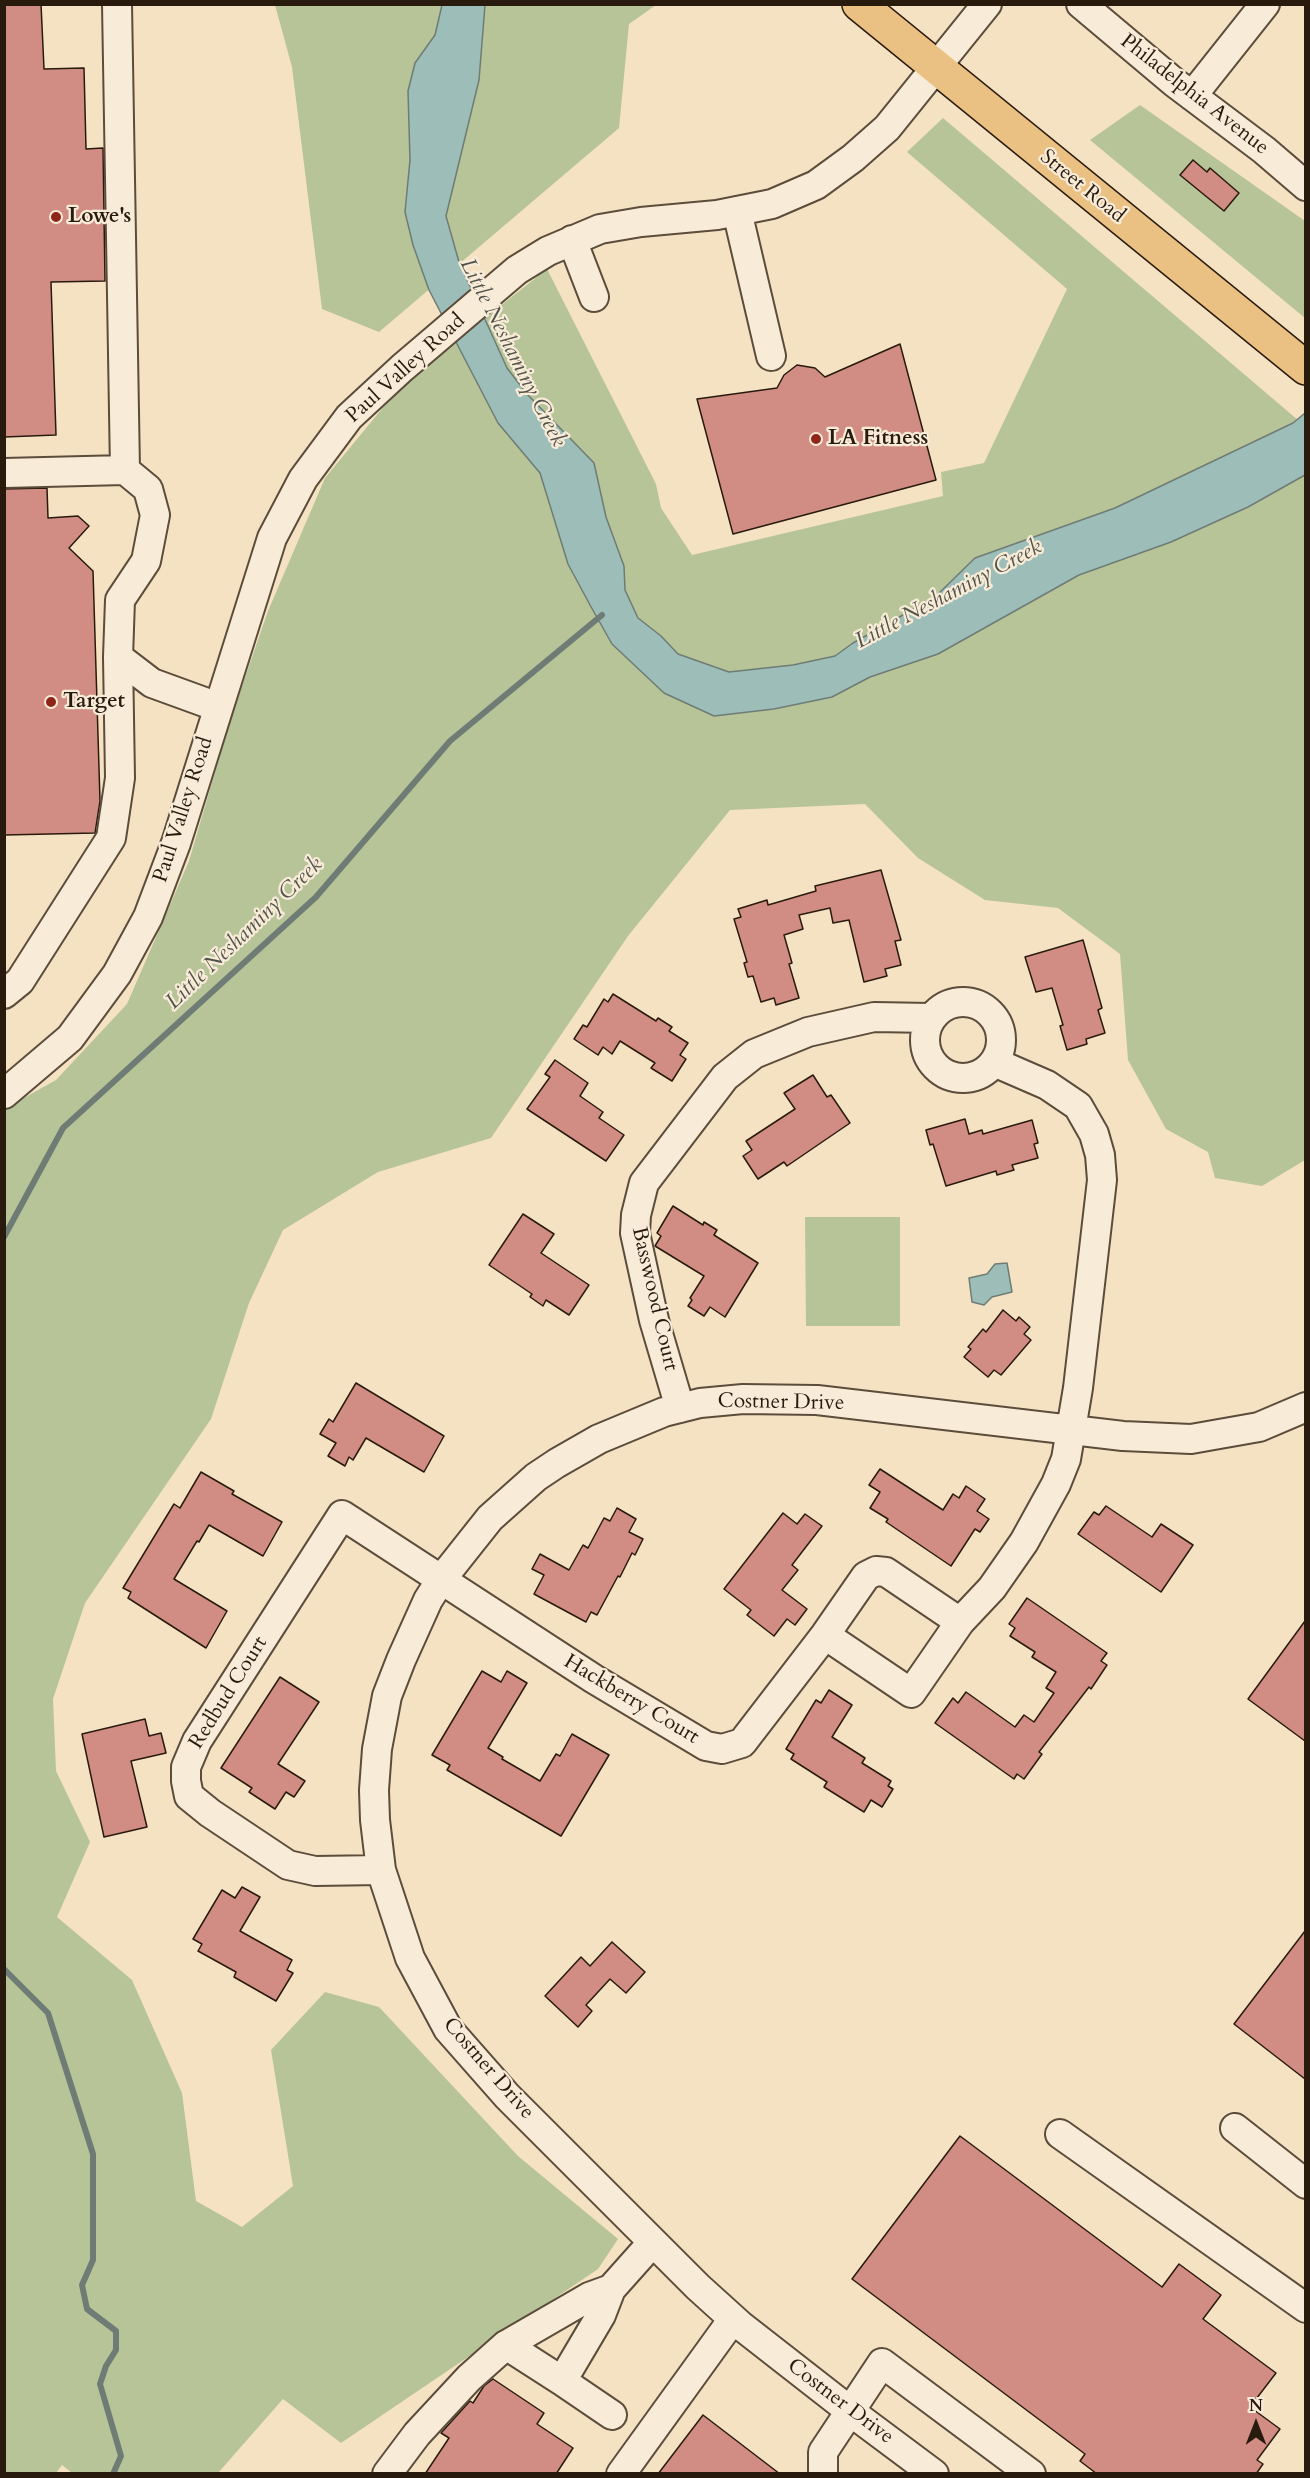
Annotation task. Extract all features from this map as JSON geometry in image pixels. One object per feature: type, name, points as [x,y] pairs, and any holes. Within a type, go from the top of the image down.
[{"type":"main road","name":"Street Road","points":[[858,4],[1300,364]]},
{"type":"street","points":[[117,4],[125,470]]},
{"type":"street","name":"Paul Valley Road","points":[[4,1094],[70,1038],[117,974],[148,917],[176,843],[272,538],[303,479],[350,417],[421,352],[517,270],[572,240],[600,229],[737,211],[772,204],[816,185],[853,158],[887,128],[987,4]]},
{"type":"street","name":"Philadelphia Avenue","points":[[1082,4],[1192,96],[1264,150],[1305,186]]},
{"type":"street","points":[[1192,96],[1265,4]]},
{"type":"street","points":[[737,211],[771,356]]},
{"type":"street","points":[[572,240],[594,297]]},
{"type":"street","points":[[4,473],[125,470],[148,489],[155,515],[146,561],[120,600],[118,657],[120,778],[111,838],[20,981],[4,994]]},
{"type":"street","points":[[118,657],[152,683],[218,707]]},
{"type":"street","points":[[960,1002],[977,1004],[991,1014],[1000,1029],[1001,1046],[994,1062],[982,1073],[965,1078],[949,1075],[934,1066],[926,1051],[925,1034],[931,1018],[944,1007],[960,1002]]},
{"type":"street","name":"Basswood Court","points":[[680,1408],[654,1320],[635,1233],[636,1215],[644,1183],[725,1077],[754,1054],[808,1032],[874,1017],[931,1018]]},
{"type":"street","points":[[825,1635],[911,1694],[960,1622],[992,1588],[1024,1542],[1056,1484],[1066,1459],[1102,1180],[1100,1155],[1094,1134],[1078,1106],[1047,1085],[994,1062]]},
{"type":"street","name":"Costner Drive","points":[[934,2474],[733,2319],[652,2243],[507,2096],[448,2029],[410,1958],[381,1870],[374,1790],[381,1722],[387,1696],[416,1624],[440,1581],[490,1518],[536,1477],[599,1438],[631,1424],[680,1408],[743,1399],[817,1400],[1123,1436],[1191,1439],[1259,1427],[1305,1407]]},
{"type":"street","name":"Redbud Court","points":[[381,1870],[315,1871],[288,1865],[210,1813],[189,1796],[186,1767],[197,1741],[342,1515],[440,1581]]},
{"type":"street","name":"Hackberry Court","points":[[440,1581],[594,1679],[706,1746],[722,1749],[742,1743],[825,1635],[866,1576],[876,1570],[886,1572],[960,1622]]},
{"type":"street","points":[[1234,2128],[1305,2184]]},
{"type":"street","points":[[1060,2134],[1305,2308]]},
{"type":"street","points":[[562,2381],[602,2315],[611,2289],[652,2243]]},
{"type":"street","points":[[387,2474],[417,2434],[469,2378],[506,2345],[589,2297],[611,2289]]},
{"type":"street","points":[[621,2474],[733,2319]]},
{"type":"street","points":[[506,2345],[612,2415]]},
{"type":"street","points":[[823,2474],[823,2452],[882,2362],[1031,2474]]},
{"type":"green space","points":[[275,5],[656,5],[629,24],[619,128],[379,332],[322,309],[292,67]]},
{"type":"green space","points":[[1140,105],[1305,221],[1305,318],[1090,140]]},
{"type":"green space","points":[[943,118],[1305,426],[1305,1160],[1262,1186],[1215,1178],[1208,1152],[1166,1129],[1128,1060],[1120,954],[1058,908],[985,900],[918,858],[865,804],[730,810],[628,936],[491,1138],[378,1172],[283,1230],[249,1303],[211,1419],[85,1603],[53,1699],[56,1771],[90,1842],[57,1917],[132,1980],[182,2093],[196,2201],[242,2227],[293,2186],[271,2050],[325,1992],[379,2007],[518,2156],[618,2239],[598,2269],[341,2443],[283,2399],[218,2473],[72,2473],[62,2465],[56,2473],[5,2473],[4,1109],[56,1080],[127,1004],[189,861],[230,721],[268,611],[325,478],[404,382],[547,269],[656,484],[661,508],[692,555],[943,496],[941,472],[984,463],[1067,289],[907,152]]},
{"type":"green space","points":[[805,1217],[900,1217],[900,1326],[806,1326]]},
{"type":"water","points":[[442,5],[485,5],[479,80],[446,216],[459,262],[507,368],[527,394],[594,463],[606,517],[624,566],[625,590],[638,618],[661,636],[678,654],[729,672],[793,665],[835,656],[853,643],[935,597],[975,558],[1115,508],[1293,423],[1305,413],[1305,475],[1248,507],[1171,542],[1079,575],[938,654],[870,677],[832,697],[774,709],[714,716],[664,693],[612,644],[590,605],[568,564],[540,473],[498,423],[429,290],[413,245],[405,212],[410,160],[408,91],[415,63],[435,35]]},
{"type":"water","points":[[1007,1263],[1012,1292],[992,1297],[984,1305],[972,1302],[969,1278],[987,1274],[995,1264]]},
{"type":"building","name":"Lowe's","points":[[4,4],[41,4],[44,69],[84,68],[86,149],[103,148],[105,281],[51,282],[56,435],[4,437]]},
{"type":"building","points":[[1193,160],[1207,172],[1210,168],[1239,193],[1224,211],[1180,175]]},
{"type":"building","name":"LA Fitness","points":[[900,344],[936,480],[733,534],[697,399],[777,388],[784,375],[797,365],[815,368],[825,377]]},
{"type":"building","name":"Target","points":[[47,488],[48,518],[78,516],[89,526],[69,548],[93,571],[100,801],[95,833],[4,835],[4,489]]},
{"type":"building","points":[[881,870],[901,940],[895,941],[901,965],[885,969],[887,976],[864,982],[849,920],[833,923],[830,908],[799,915],[803,929],[784,935],[792,963],[789,964],[799,998],[776,1005],[774,998],[761,1002],[753,976],[748,977],[744,963],[747,962],[734,919],[741,917],[738,909],[767,900],[768,905],[816,891],[815,886]]},
{"type":"building","points":[[1083,940],[1102,1008],[1098,1010],[1105,1033],[1086,1039],[1087,1044],[1067,1050],[1060,1026],[1063,1025],[1052,988],[1036,992],[1025,957]]},
{"type":"building","points":[[613,994],[656,1021],[658,1018],[672,1027],[669,1031],[688,1043],[680,1055],[686,1059],[672,1081],[651,1068],[655,1063],[620,1041],[612,1054],[603,1047],[598,1055],[574,1039],[583,1025],[587,1027],[604,999],[608,1002]]},
{"type":"building","points":[[555,1060],[588,1083],[580,1096],[603,1112],[599,1118],[624,1135],[606,1161],[527,1109],[550,1077],[545,1074]]},
{"type":"building","points":[[813,1075],[827,1097],[831,1095],[850,1123],[787,1166],[784,1162],[758,1179],[743,1156],[752,1150],[746,1141],[795,1109],[784,1093]]},
{"type":"building","points":[[965,1119],[969,1134],[982,1130],[983,1134],[1032,1120],[1038,1143],[1034,1144],[1038,1158],[1012,1165],[1014,1170],[997,1175],[996,1171],[946,1186],[933,1144],[930,1145],[926,1130]]},
{"type":"building","points":[[673,1206],[703,1225],[704,1222],[717,1230],[714,1235],[758,1263],[725,1317],[710,1307],[704,1316],[688,1306],[692,1300],[690,1298],[704,1276],[655,1246],[661,1236],[657,1233]]},
{"type":"building","points":[[523,1214],[554,1234],[541,1253],[589,1285],[569,1315],[546,1300],[543,1306],[530,1297],[532,1294],[489,1265]]},
{"type":"building","points":[[1003,1310],[1016,1321],[1019,1317],[1030,1327],[1024,1334],[1031,1340],[1001,1375],[994,1370],[988,1377],[964,1357],[971,1349],[968,1347],[983,1329],[986,1332]]},
{"type":"building","points":[[356,1383],[444,1436],[424,1472],[366,1438],[353,1460],[349,1457],[345,1466],[328,1456],[336,1443],[320,1434],[329,1419],[333,1422]]},
{"type":"building","points":[[880,1469],[943,1510],[953,1494],[959,1498],[966,1486],[985,1499],[977,1511],[989,1519],[980,1532],[975,1529],[951,1566],[886,1522],[888,1519],[870,1508],[880,1492],[869,1485]]},
{"type":"building","points":[[201,1472],[234,1491],[232,1494],[282,1522],[263,1556],[209,1525],[174,1579],[227,1611],[206,1648],[128,1598],[131,1592],[123,1588],[174,1504],[180,1508]]},
{"type":"building","points":[[1106,1506],[1152,1537],[1161,1524],[1193,1545],[1161,1592],[1078,1534],[1094,1512],[1099,1515]]},
{"type":"building","points":[[617,1508],[636,1519],[629,1532],[643,1539],[635,1555],[632,1553],[620,1577],[618,1576],[597,1615],[591,1612],[586,1622],[534,1594],[544,1575],[532,1569],[540,1554],[569,1570],[583,1545],[588,1548],[604,1518],[610,1521]]},
{"type":"building","points":[[783,1513],[797,1524],[805,1514],[822,1526],[792,1565],[798,1570],[782,1590],[807,1609],[795,1625],[787,1619],[774,1636],[747,1615],[751,1610],[724,1589]]},
{"type":"building","points":[[1027,1598],[1107,1653],[1101,1661],[1107,1665],[1091,1689],[1089,1687],[1039,1752],[1042,1754],[1024,1779],[1017,1774],[1014,1779],[935,1723],[953,1698],[958,1703],[966,1692],[1015,1727],[1024,1715],[1034,1722],[1054,1693],[1046,1688],[1056,1672],[1032,1657],[1035,1652],[1010,1636],[1015,1628],[1009,1624]]},
{"type":"building","points":[[1305,1621],[1305,1741],[1248,1699]]},
{"type":"building","points":[[482,1671],[501,1682],[507,1671],[527,1683],[488,1748],[503,1757],[502,1759],[540,1781],[556,1754],[560,1756],[572,1734],[609,1755],[561,1836],[447,1770],[450,1765],[432,1755]]},
{"type":"building","points":[[280,1677],[319,1702],[278,1764],[305,1781],[294,1797],[286,1792],[275,1809],[249,1792],[252,1788],[221,1768]]},
{"type":"building","points":[[829,1690],[852,1705],[832,1737],[865,1758],[862,1763],[891,1781],[888,1786],[893,1789],[882,1807],[871,1800],[864,1812],[824,1787],[827,1782],[791,1759],[794,1754],[786,1749],[816,1700],[821,1703]]},
{"type":"building","points":[[145,1719],[149,1736],[161,1733],[166,1753],[131,1761],[147,1827],[104,1837],[82,1734]]},
{"type":"building","points":[[242,1887],[260,1897],[240,1931],[292,1960],[287,1970],[293,1973],[276,2001],[234,1977],[236,1972],[198,1951],[202,1944],[193,1939],[222,1890],[235,1898]]},
{"type":"building","points":[[1305,1931],[1305,2079],[1234,2024]]},
{"type":"building","points":[[612,1942],[645,1972],[626,1993],[610,1979],[586,2005],[592,2011],[578,2027],[545,1996],[581,1957],[590,1966]]},
{"type":"building","points":[[960,2136],[1162,2287],[1179,2264],[1221,2295],[1203,2319],[1276,2373],[1250,2407],[1280,2429],[1257,2460],[1263,2464],[1256,2474],[1097,2474],[1080,2461],[1085,2454],[852,2279]]},
{"type":"building","points":[[493,2379],[544,2413],[537,2424],[573,2448],[556,2474],[425,2474],[449,2438],[441,2433],[470,2401],[473,2403],[484,2386]]},
{"type":"building","points":[[703,2415],[780,2474],[658,2474]]},
{"type":"waterway","name":"Little Neshaminy Creek","points":[[4,1237],[63,1128],[316,897],[450,741],[602,615]]},
{"type":"waterway","name":"Little Neshaminy Creek","points":[[4,1969],[48,2013],[93,2154],[93,2260],[82,2285],[87,2309],[116,2331],[116,2350],[106,2366],[100,2384],[121,2456],[113,2474]]},
{"type":"place","name":"Lowe's","points":[[56,217]]},
{"type":"place","name":"LA Fitness","points":[[816,439]]},
{"type":"place","name":"Target","points":[[51,702]]}]
